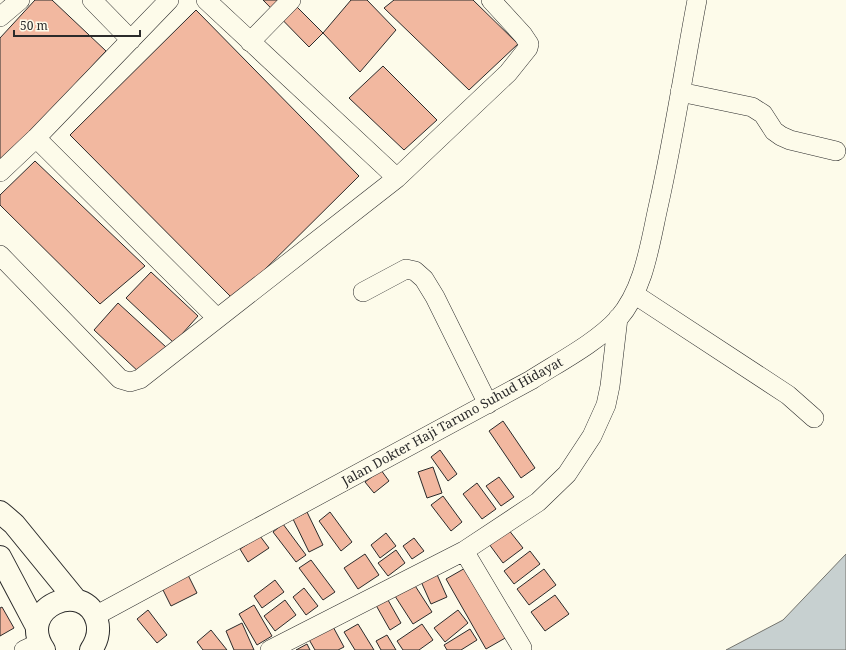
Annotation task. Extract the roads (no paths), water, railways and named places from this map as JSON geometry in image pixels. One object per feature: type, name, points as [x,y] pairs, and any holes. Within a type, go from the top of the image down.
[{"type":"main road","points":[[0,512],[19,530],[76,600],[87,606],[96,616],[98,635],[95,648]]},
{"type":"main road","points":[[0,557],[36,643]]},
{"type":"main road","points":[[36,643],[40,617],[46,608],[55,602],[65,599],[76,600]]},
{"type":"street","points":[[0,17],[20,0]]},
{"type":"street","points":[[92,0],[131,40]]},
{"type":"street","points":[[0,172],[36,138],[169,0]]},
{"type":"street","points":[[206,0],[397,178]]},
{"type":"street","points":[[250,42],[291,0]]},
{"type":"street","points":[[0,256],[120,379],[130,382],[140,379],[397,178],[508,73],[528,48],[529,44],[491,0]]},
{"type":"street","name":"Jalan Dokter Haji Taruno Suhud Hidayat","points":[[96,616],[531,380],[596,339],[618,318],[634,294],[647,258],[668,162],[696,0]]},
{"type":"street","points":[[680,92],[752,107],[763,114],[774,131],[782,136],[790,140],[836,151]]},
{"type":"street","points":[[36,138],[217,318]]},
{"type":"street","points":[[364,292],[406,270],[415,271],[424,279],[435,297],[488,404]]},
{"type":"street","points":[[634,294],[788,395],[814,418]]},
{"type":"street","points":[[270,650],[464,551],[538,502],[568,474],[592,436],[606,405],[610,386],[618,318]]},
{"type":"street","points":[[464,551],[522,648]]}]
